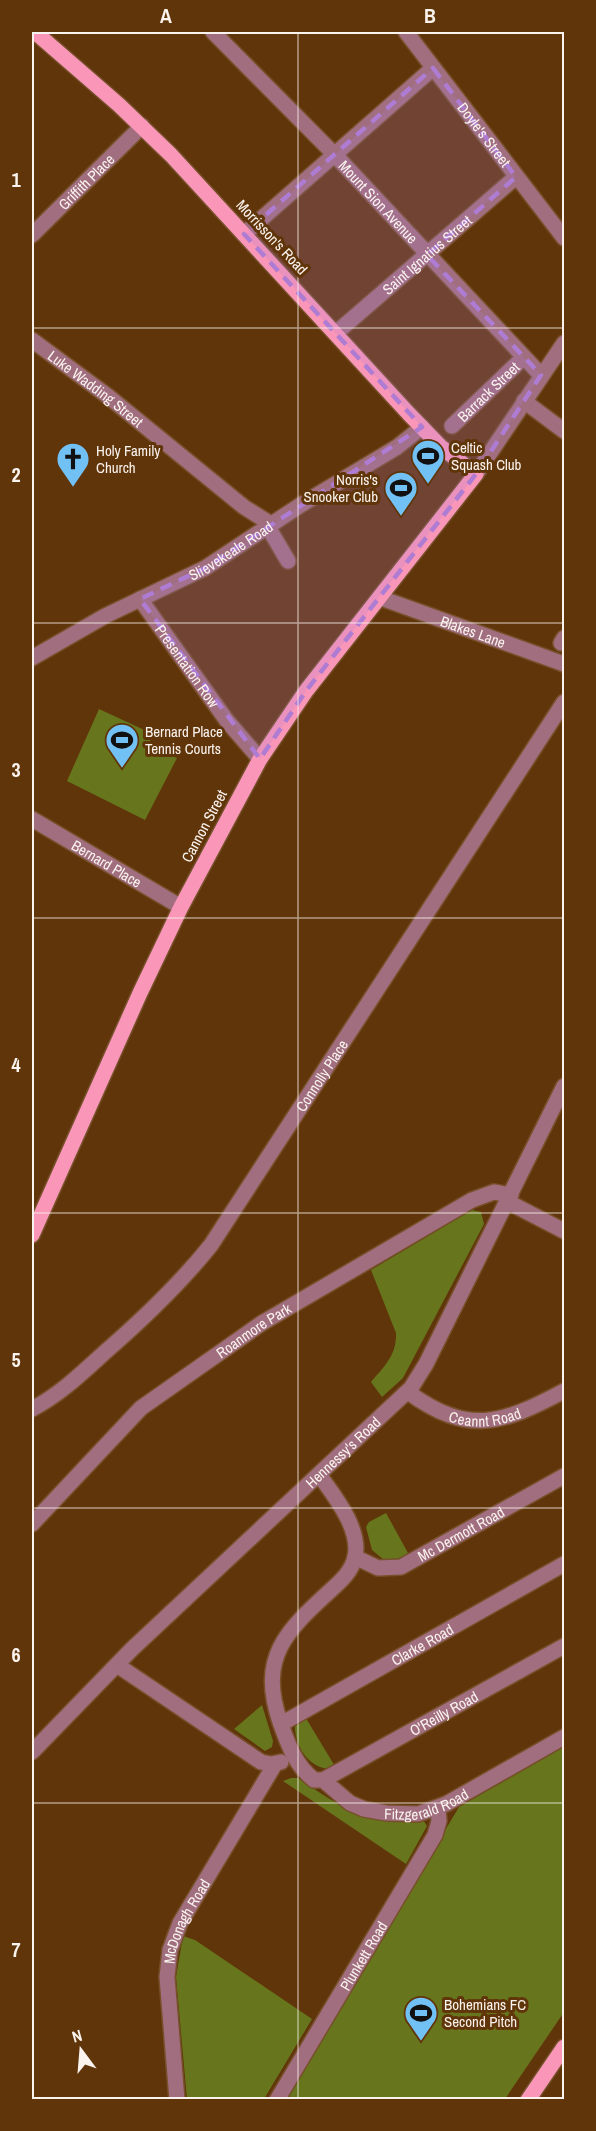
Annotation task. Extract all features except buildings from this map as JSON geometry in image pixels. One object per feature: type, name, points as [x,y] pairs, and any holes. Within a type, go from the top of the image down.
[{"type":"main road","name":"Morrisson's Road","points":[[35,32],[142,126],[422,427],[476,474]]},
{"type":"main road","name":"Cannon Street","points":[[32,1235],[89,1101],[181,908],[260,759],[306,691],[476,474]]},
{"type":"main road","points":[[528,2100],[564,2047]]},
{"type":"street","name":"Mount Sion Avenue","points":[[213,32],[335,155],[541,375]]},
{"type":"street","name":"Doyle's Street","points":[[406,32],[564,238]]},
{"type":"street","points":[[244,234],[433,68]]},
{"type":"street","name":"Griffith Place","points":[[32,235],[142,126]]},
{"type":"street","name":"Saint Ignatius Street","points":[[336,333],[516,177]]},
{"type":"street","name":"Luke Wadding Street","points":[[32,339],[109,397],[269,525]]},
{"type":"street","name":"Barrack Street","points":[[476,474],[564,343]]},
{"type":"street","name":"Barrack Street","points":[[452,426],[523,358]]},
{"type":"street","points":[[524,401],[564,431]]},
{"type":"street","name":"Slievekeale Road","points":[[32,658],[140,599],[205,568],[269,525],[397,447],[422,427]]},
{"type":"street","points":[[269,525],[288,561]]},
{"type":"street","name":"Blakes Lane","points":[[381,598],[564,664]]},
{"type":"street","name":"Presentation Row","points":[[140,599],[227,721],[260,759]]},
{"type":"street","name":"Connolly Place","points":[[32,1409],[64,1388],[112,1347],[177,1285],[211,1245],[564,702]]},
{"type":"street","name":"Bernard Place","points":[[32,819],[181,908]]},
{"type":"street","name":"Hennessy's Road","points":[[32,1752],[117,1665],[408,1392],[426,1364],[564,1086]]},
{"type":"street","name":"Roanmore Park","points":[[32,1524],[141,1408],[253,1330],[472,1200],[494,1192],[509,1199]]},
{"type":"street","points":[[509,1199],[564,1231]]},
{"type":"street","name":"Ceannt Road","points":[[408,1392],[443,1414],[467,1422],[504,1416],[564,1391]]},
{"type":"street","points":[[320,1476],[351,1528],[355,1557]]},
{"type":"street","name":"Mc Dermott Road","points":[[355,1557],[378,1568],[401,1567],[564,1476]]},
{"type":"street","name":"Fitzgerald Road","points":[[355,1557],[345,1577],[293,1627],[275,1655],[271,1686],[281,1724],[294,1757],[314,1780],[322,1780],[350,1803],[369,1810],[418,1814],[438,1808],[564,1737]]},
{"type":"street","name":"Clarke Road","points":[[281,1724],[564,1564]]},
{"type":"street","name":"O'Reilly Road","points":[[322,1780],[564,1646]]},
{"type":"street","points":[[117,1665],[258,1760],[275,1764],[294,1757]]},
{"type":"street","name":"McDonagh Road","points":[[177,2100],[167,1977],[170,1950],[180,1923],[275,1764]]},
{"type":"street","name":"Plunkett Road","points":[[277,2100],[435,1835],[439,1821],[438,1808]]},
{"type":"highlighted area","points":[[433,68],[516,177],[427,255],[541,375],[476,474],[306,691],[260,759],[140,599],[205,568],[422,427],[244,234]]},
{"type":"green space","name":"Bernard Place Tennis Courts","points":[[99,709],[153,734],[148,746],[177,758],[145,820],[67,781]]},
{"type":"green space","points":[[472,1210],[481,1212],[484,1224],[403,1378],[382,1397],[371,1382],[392,1354],[396,1333],[371,1270]]},
{"type":"green space","points":[[386,1513],[408,1553],[400,1560],[384,1560],[372,1550],[366,1527],[369,1522]]},
{"type":"green space","points":[[262,1705],[273,1741],[272,1747],[265,1751],[234,1729]]},
{"type":"green space","points":[[304,1715],[336,1768],[319,1767],[312,1763],[302,1751],[295,1727]]},
{"type":"green space","points":[[564,1747],[564,2012],[505,2099],[284,2100],[459,1807]]},
{"type":"green space","points":[[298,1778],[330,1799],[356,1812],[385,1818],[423,1820],[427,1826],[406,1864],[283,1781]]},
{"type":"green space","points":[[183,1936],[195,1940],[312,2019],[264,2099],[187,2099],[176,1977]]},
{"type":"place","name":"Celtic Squash Club","points":[[428,485]]},
{"type":"place","name":"Holy Family Church","points":[[73,488]]},
{"type":"place","name":"Norris's Snooker Club","points":[[401,517]]},
{"type":"place","name":"Bernard Place Tennis Courts","points":[[122,769]]},
{"type":"place","name":"Bohemians FC Second Pitch","points":[[421,2042]]}]
